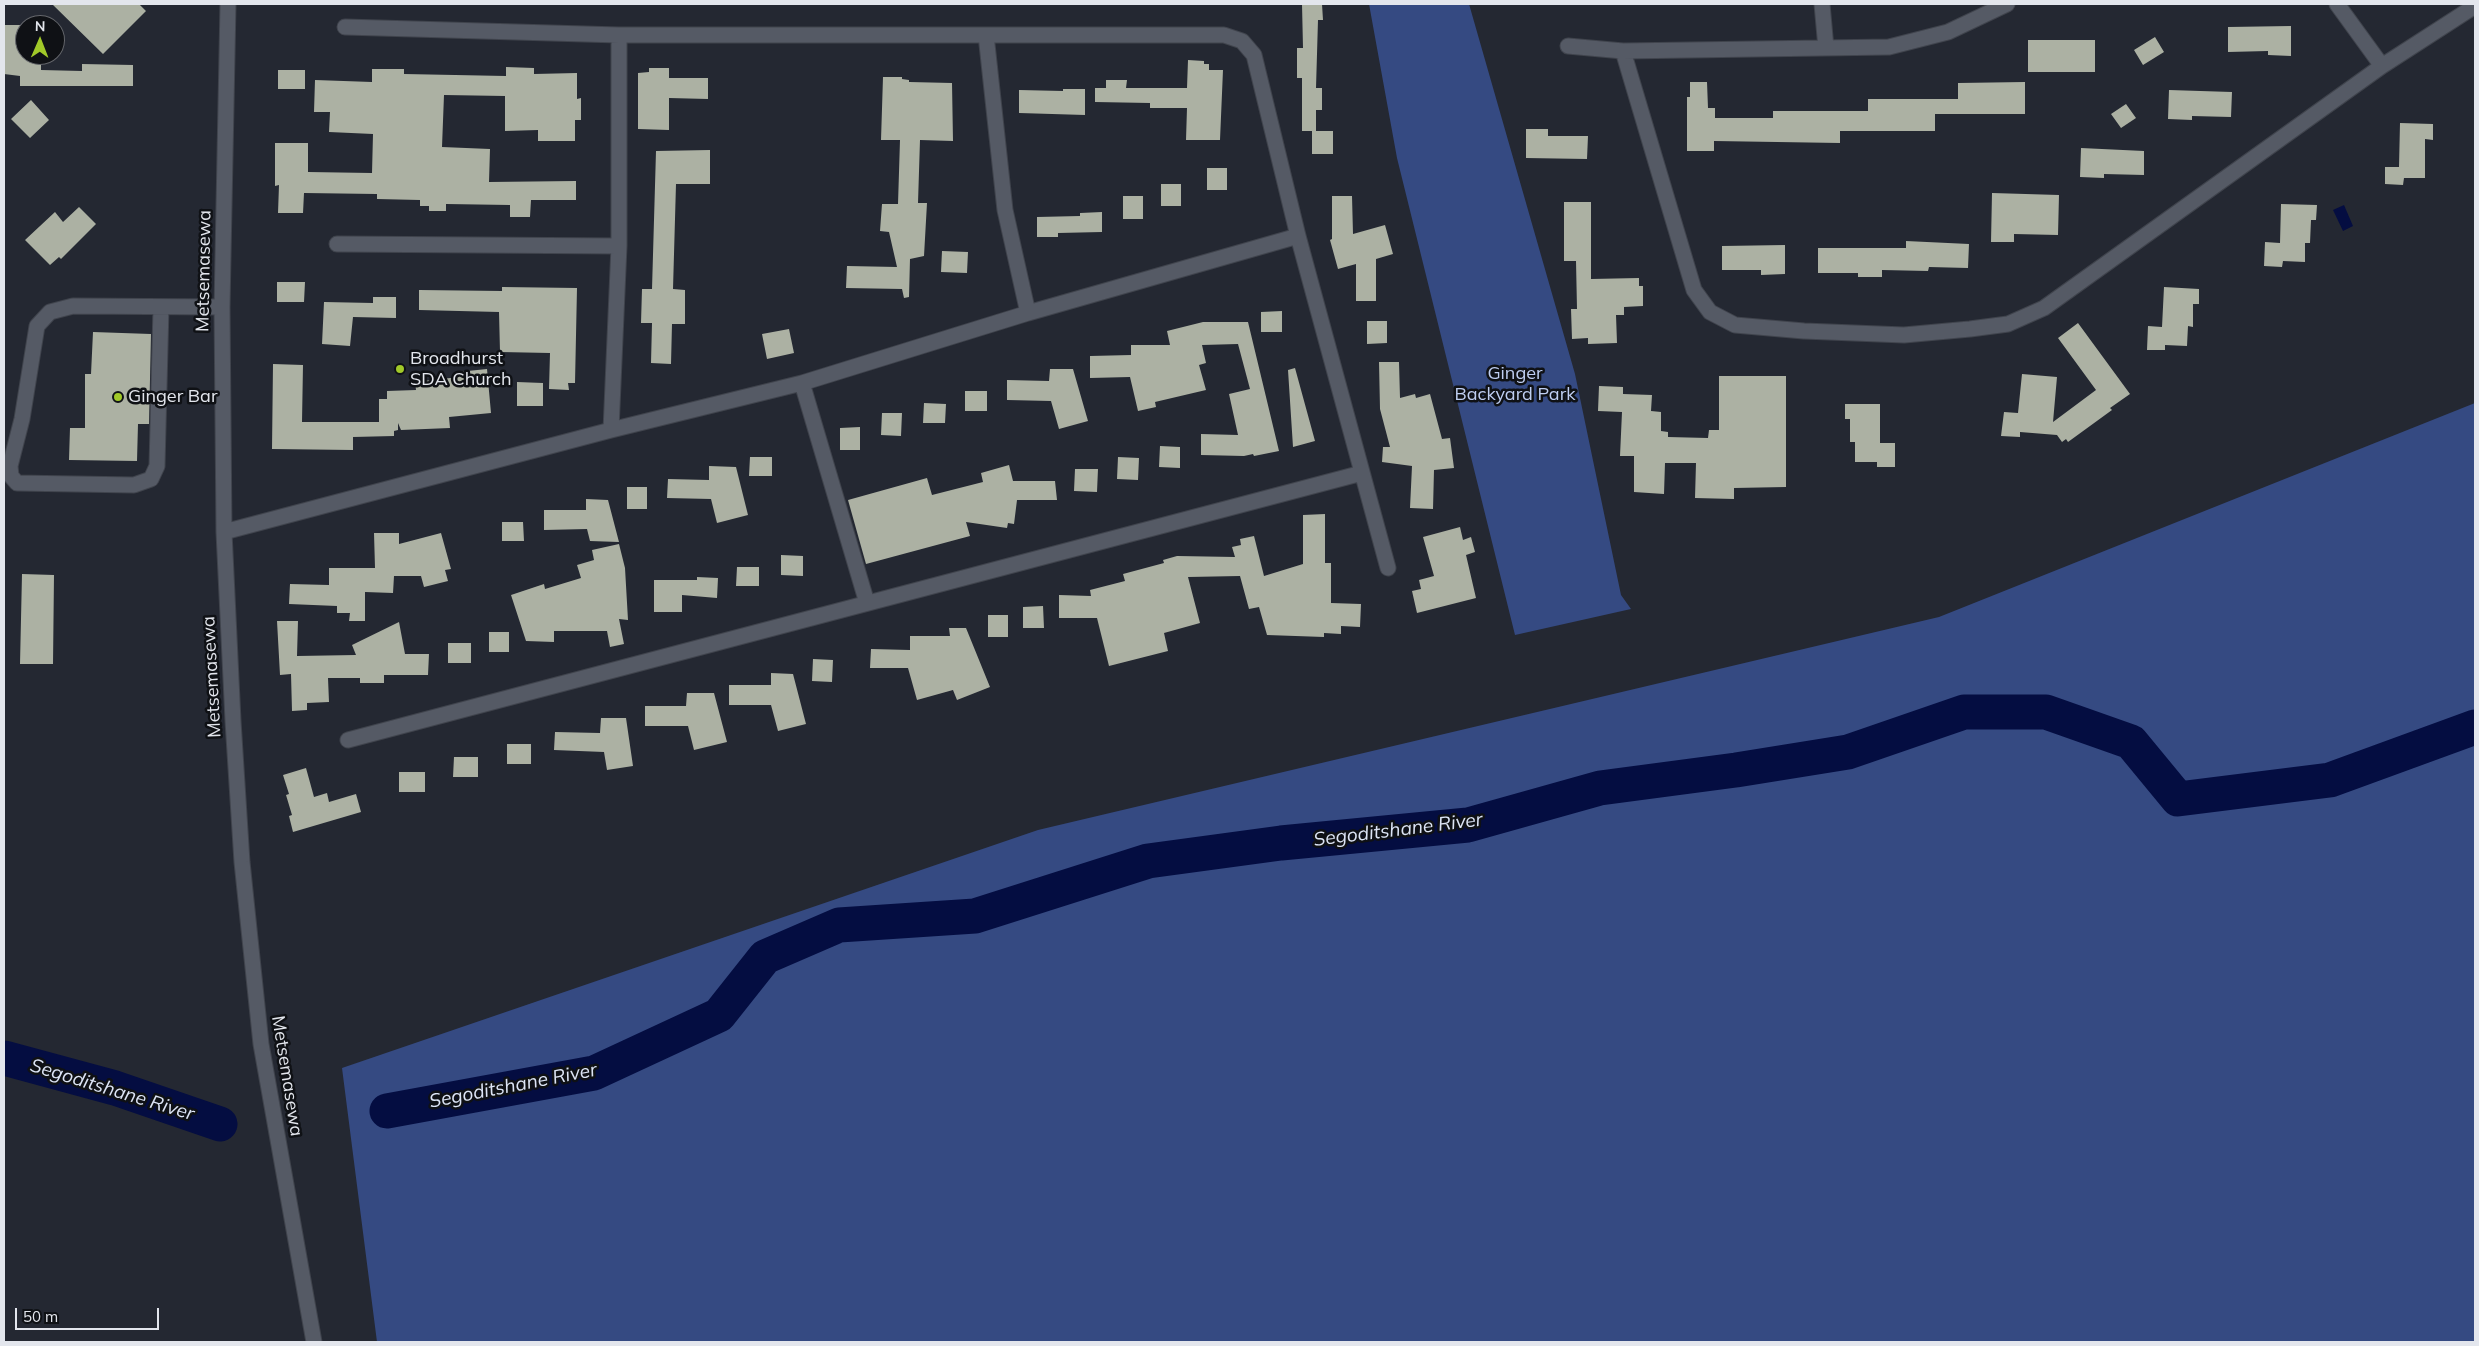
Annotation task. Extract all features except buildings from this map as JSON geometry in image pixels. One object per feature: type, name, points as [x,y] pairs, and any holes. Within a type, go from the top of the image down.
[{"type":"street","points":[[218,4],[228,23]]},
{"type":"street","name":"Metsemasewa","points":[[228,4],[222,307],[224,532],[232,721],[242,862],[261,1044],[314,1342]]},
{"type":"street","points":[[228,23],[234,4]]},
{"type":"street","points":[[1822,4],[1826,48]]},
{"type":"street","points":[[1568,46],[1622,52],[1889,47],[1940,34],[2007,4]]},
{"type":"street","points":[[2337,4],[2382,66]]},
{"type":"street","points":[[1622,52],[1694,290],[1710,312],[1735,325],[1765,329],[1904,335],[2008,324],[2044,308],[2382,66],[2475,6]]},
{"type":"street","points":[[345,27],[619,35],[1224,35],[1242,41],[1254,55],[1298,236],[1388,568]]},
{"type":"street","points":[[611,430],[618,246],[619,35]]},
{"type":"street","points":[[986,35],[1004,210],[1028,313]]},
{"type":"street","points":[[224,532],[611,430],[802,384],[1028,313],[1298,236]]},
{"type":"street","points":[[337,244],[618,246]]},
{"type":"street","points":[[161,307],[157,466],[151,479],[134,485],[17,483],[12,476],[10,466],[22,419],[37,326],[50,312],[73,306],[222,307]]},
{"type":"street","points":[[802,384],[867,603]]},
{"type":"street","points":[[348,740],[1362,473]]},
{"type":"green space","name":"Ginger Backyard Park","points":[[1369,4],[1469,4],[1575,374],[1621,595],[1631,609],[1515,635],[1397,158]]},
{"type":"green space","points":[[2475,403],[2475,1342],[377,1342],[342,1068],[1038,830],[1939,617]]},
{"type":"shaded area","points":[[2344,205],[2353,226],[2343,231],[2333,210]]},
{"type":"waterway","name":"Segoditshane River","points":[[387,1111],[594,1073],[719,1015],[765,957],[839,925],[975,916],[1148,861],[1281,843],[1468,825],[1600,788],[1736,770],[1848,752],[1964,712],[2046,712],[2131,742],[2178,799],[2330,780],[2475,727]]},
{"type":"waterway","name":"Segoditshane River","points":[[4,1058],[115,1088],[220,1124]]},
{"type":"place","name":"Broadhurst SDA Church","points":[[400,369]]},
{"type":"place","name":"Ginger Bar","points":[[118,397]]}]
